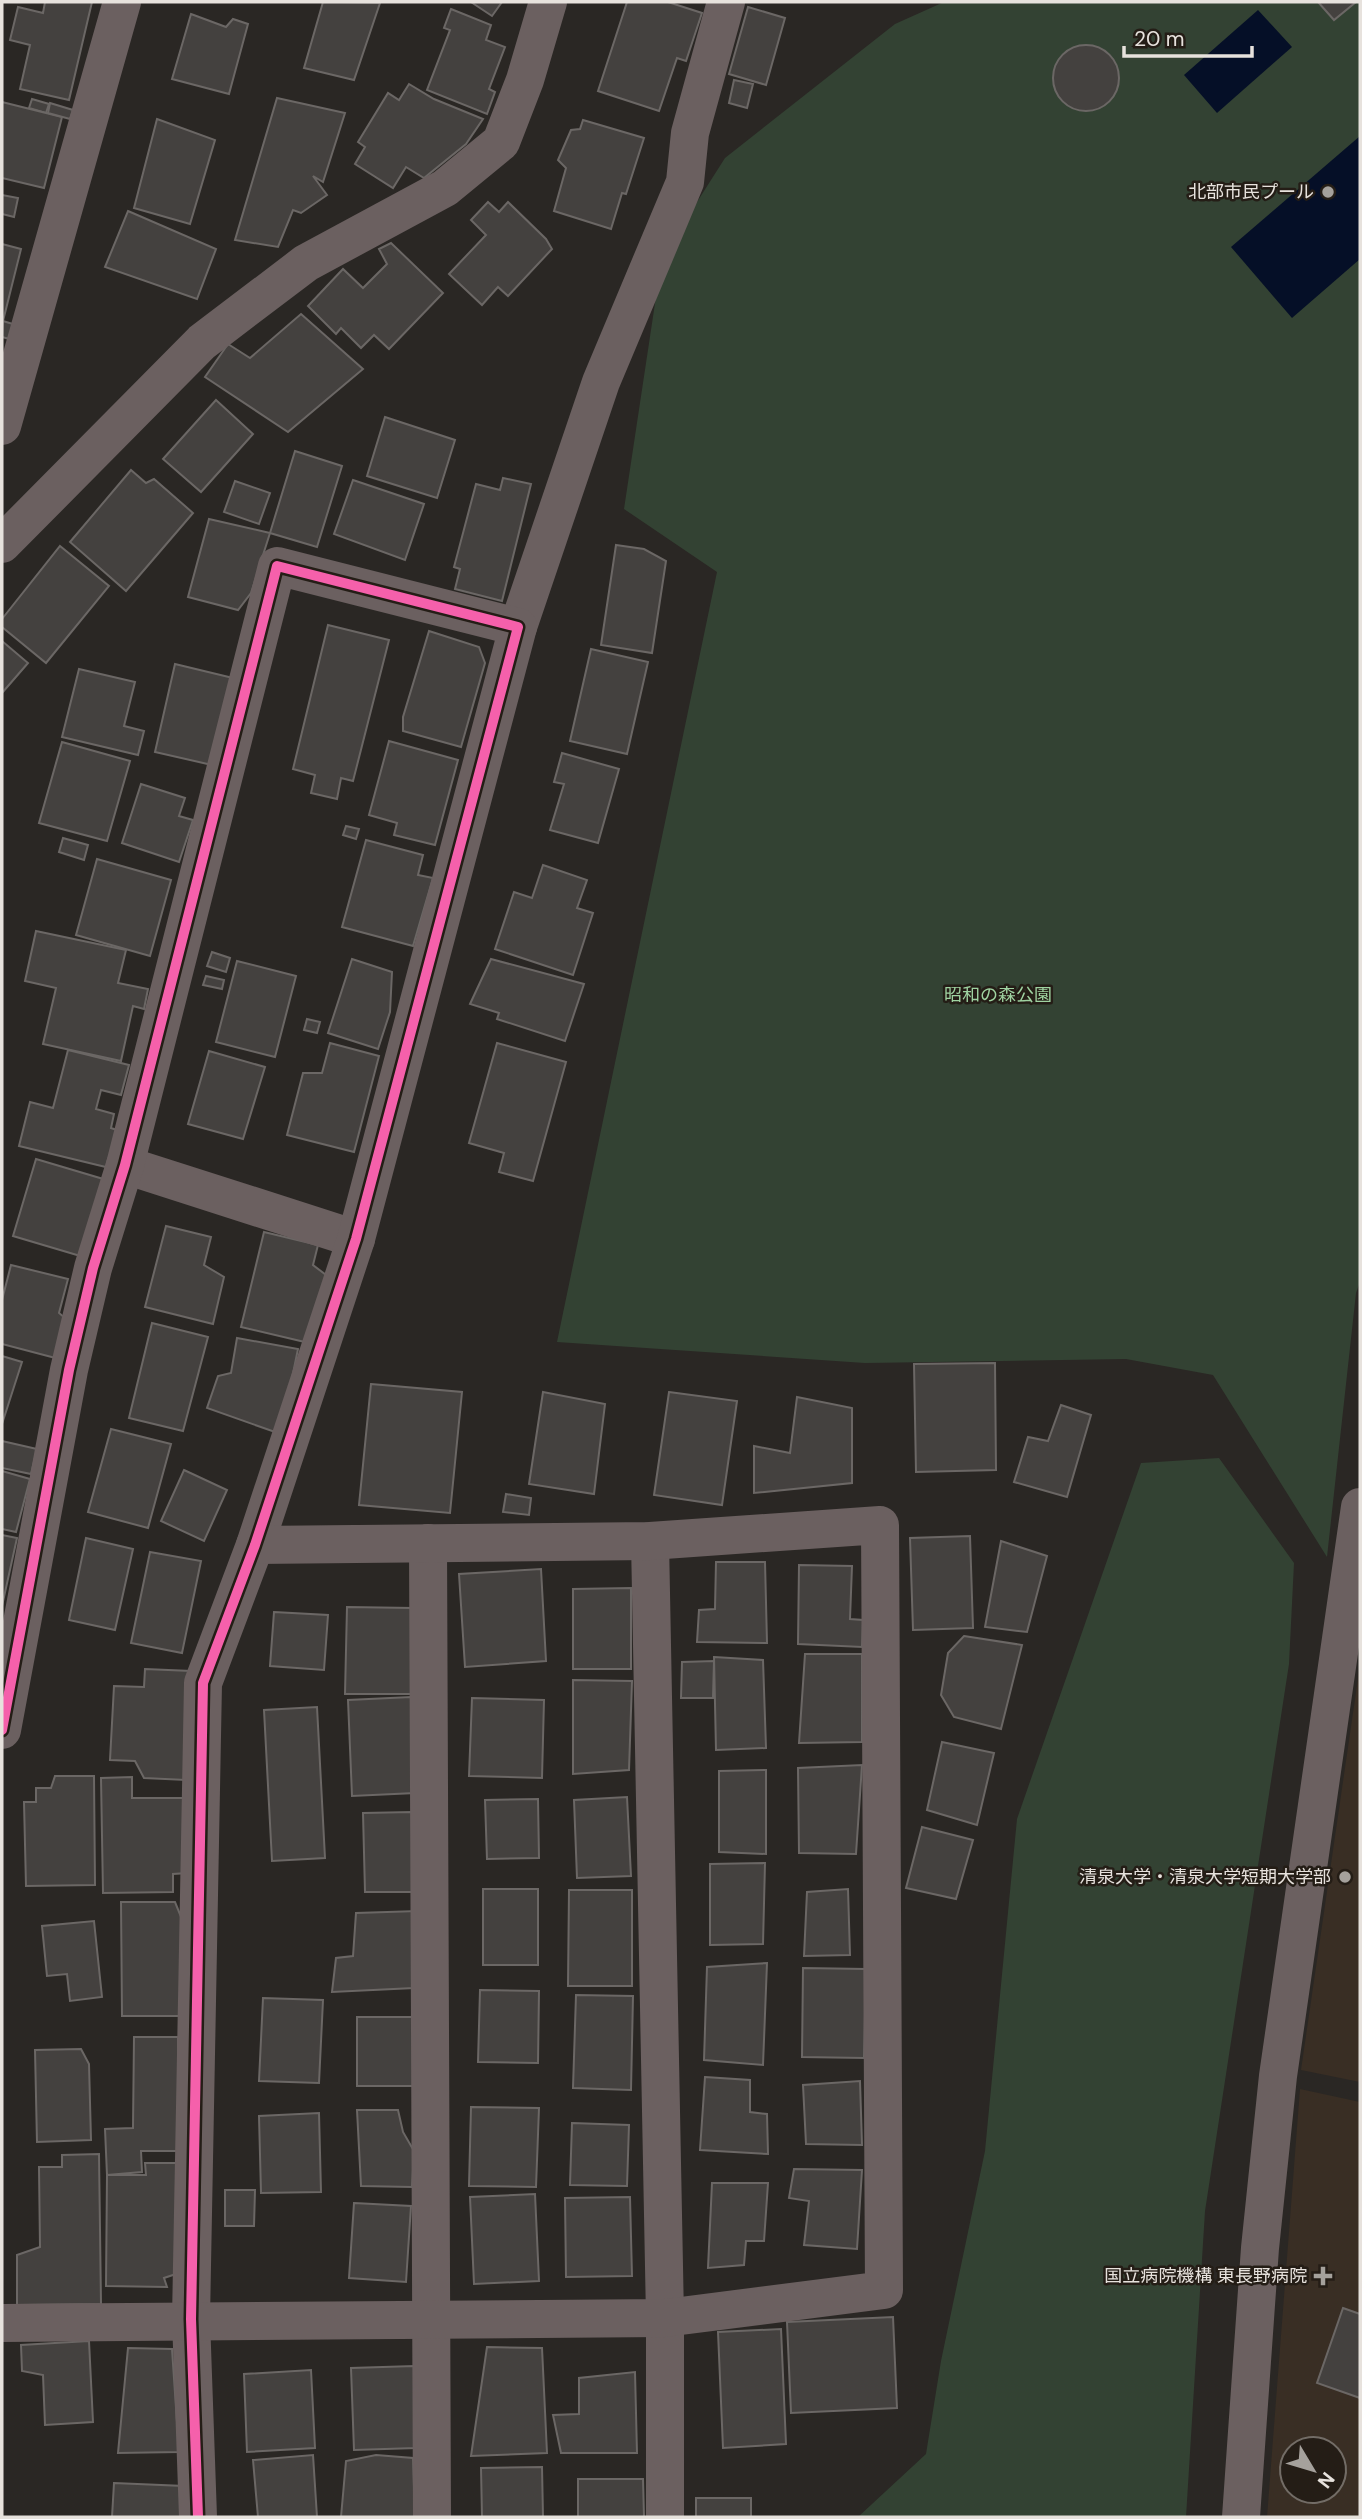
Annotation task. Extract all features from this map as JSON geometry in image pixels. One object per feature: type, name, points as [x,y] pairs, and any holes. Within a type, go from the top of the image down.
[{"type":"street","points":[[2,426],[122,2]]},
{"type":"street","points":[[2,544],[202,342],[306,262],[445,188],[501,142],[525,80],[548,2]]},
{"type":"street","points":[[198,2517],[191,2319],[203,1683],[256,1545],[356,1239],[518,626],[601,382],[685,182],[690,133],[726,2]]},
{"type":"street","points":[[2,1730],[69,1370],[93,1268],[125,1165],[277,566],[518,626]]},
{"type":"street","points":[[125,1165],[356,1239]]},
{"type":"street","points":[[1241,2517],[1260,2248],[1278,2076],[1360,1507]]},
{"type":"street","points":[[2,2323],[191,2319],[665,2318],[884,2290],[880,1525],[650,1541],[256,1545]]},
{"type":"street","points":[[650,1541],[665,2318],[665,2517]]},
{"type":"street","points":[[428,1544],[432,2517]]},
{"type":"shaded area","name":"清泉大学・清泉大学短期大学部","points":[[1360,1665],[1360,2082],[1301,2070]]},
{"type":"shaded area","name":"国立病院機構 東長野病院","points":[[1300,2089],[1360,2102],[1360,2517],[1267,2517]]},
{"type":"green space","name":"昭和の森公園","points":[[944,2],[1360,2],[1360,1282],[1356,1293],[1327,1557],[1213,1375],[1126,1359],[865,1363],[557,1342],[717,572],[624,509],[662,257],[725,158],[895,24]]},
{"type":"green space","points":[[1219,1458],[1294,1563],[1289,1664],[1205,2211],[1186,2517],[858,2517],[926,2454],[941,2361],[985,2151],[1017,1819],[1141,1463]]},
{"type":"water","points":[[1258,10],[1292,47],[1217,113],[1184,75]]},
{"type":"water","name":"北部市民プール","points":[[1360,136],[1360,259],[1292,318],[1231,247]]},
{"type":"building","points":[[45,2],[92,2],[69,100],[20,89],[30,45],[10,40],[18,7],[43,13]]},
{"type":"building","points":[[323,2],[380,3],[354,80],[304,68]]},
{"type":"building","points":[[471,2],[502,2],[492,16]]},
{"type":"building","points":[[627,2],[668,2],[702,13],[686,61],[677,58],[659,111],[598,91]]},
{"type":"building","points":[[1318,2],[1356,2],[1334,20]]},
{"type":"building","points":[[748,7],[785,18],[766,85],[729,74]]},
{"type":"building","points":[[451,9],[491,25],[486,40],[505,47],[489,89],[495,92],[487,114],[427,90],[450,30],[444,28]]},
{"type":"building","points":[[191,14],[226,27],[233,19],[248,24],[229,94],[172,79]]},
{"type":"building","points":[[1086,45],[1109,55],[1119,78],[1109,101],[1086,111],[1063,101],[1053,78],[1063,55]]},
{"type":"building","points":[[734,80],[753,84],[747,108],[729,103]]},
{"type":"building","points":[[409,84],[434,99],[483,119],[466,144],[424,178],[406,167],[393,188],[355,164],[365,147],[358,142],[388,93],[399,100]]},
{"type":"building","points":[[277,98],[345,113],[323,182],[313,176],[327,195],[301,213],[293,210],[278,247],[235,240]]},
{"type":"building","points":[[32,99],[49,104],[46,113],[29,108]]},
{"type":"building","points":[[2,102],[62,117],[44,188],[2,178]]},
{"type":"building","points":[[50,103],[73,110],[70,119],[48,113]]},
{"type":"building","points":[[157,119],[215,140],[190,224],[134,208]]},
{"type":"building","points":[[583,120],[644,138],[626,194],[622,193],[611,229],[554,211],[566,168],[558,160],[571,130],[580,129]]},
{"type":"building","points":[[2,195],[18,198],[14,217],[2,214]]},
{"type":"building","points":[[488,202],[499,212],[508,202],[546,239],[552,249],[508,296],[498,287],[482,305],[449,274],[486,235],[471,220]]},
{"type":"building","points":[[128,211],[216,249],[197,299],[105,267]]},
{"type":"building","points":[[391,243],[443,293],[389,349],[374,335],[361,348],[341,328],[336,334],[308,306],[343,269],[363,288],[387,264],[379,249]]},
{"type":"building","points":[[2,244],[21,249],[2,325]]},
{"type":"building","points":[[301,314],[363,369],[288,432],[205,377],[228,344],[250,358]]},
{"type":"building","points":[[3,321],[16,325],[13,340],[2,337]]},
{"type":"building","points":[[216,400],[253,434],[201,492],[163,459]]},
{"type":"building","points":[[385,417],[455,440],[437,498],[367,476]]},
{"type":"building","points":[[295,451],[342,466],[317,547],[270,533]]},
{"type":"building","points":[[131,470],[146,483],[154,479],[193,513],[126,591],[70,542]]},
{"type":"building","points":[[503,478],[531,484],[502,601],[455,589],[460,569],[454,567],[476,484],[500,490]]},
{"type":"building","points":[[353,480],[424,504],[405,560],[334,534]]},
{"type":"building","points":[[235,481],[270,493],[259,524],[224,512]]},
{"type":"building","points":[[209,519],[270,533],[251,593],[238,610],[188,597]]},
{"type":"building","points":[[616,545],[644,549],[666,561],[652,653],[601,645]]},
{"type":"building","points":[[60,546],[109,586],[46,663],[2,627],[2,619]]},
{"type":"building","points":[[328,625],[389,640],[353,781],[341,778],[337,799],[311,793],[315,775],[293,769]]},
{"type":"building","points":[[429,631],[479,647],[485,663],[461,747],[403,731],[403,717]]},
{"type":"building","points":[[2,641],[28,663],[2,693]]},
{"type":"building","points":[[591,649],[648,662],[627,754],[570,741]]},
{"type":"building","points":[[175,664],[233,678],[212,765],[155,752]]},
{"type":"building","points":[[79,669],[135,682],[124,726],[144,731],[138,755],[62,737]]},
{"type":"building","points":[[389,741],[458,760],[435,845],[394,835],[397,823],[369,815]]},
{"type":"building","points":[[62,742],[130,761],[107,841],[39,823]]},
{"type":"building","points":[[562,753],[619,769],[598,843],[550,830],[564,784],[554,782]]},
{"type":"building","points":[[141,784],[185,798],[179,816],[193,820],[179,862],[122,843]]},
{"type":"building","points":[[346,826],[359,829],[356,839],[343,835]]},
{"type":"building","points":[[63,838],[88,845],[84,860],[59,852]]},
{"type":"building","points":[[366,840],[423,855],[418,875],[433,878],[413,946],[342,927]]},
{"type":"building","points":[[97,859],[171,880],[150,956],[76,935]]},
{"type":"building","points":[[543,865],[587,880],[577,908],[593,913],[573,975],[495,949],[514,892],[532,898]]},
{"type":"building","points":[[36,931],[126,950],[118,983],[148,989],[144,1009],[133,1006],[121,1061],[43,1044],[56,988],[25,981]]},
{"type":"building","points":[[212,952],[230,958],[226,972],[207,966]]},
{"type":"building","points":[[352,959],[392,972],[390,1012],[378,1049],[328,1033]]},
{"type":"building","points":[[491,959],[584,984],[565,1041],[497,1019],[499,1013],[470,1004]]},
{"type":"building","points":[[237,961],[296,976],[275,1057],[216,1042]]},
{"type":"building","points":[[206,976],[224,980],[222,989],[203,985]]},
{"type":"building","points":[[307,1019],[320,1022],[317,1033],[304,1030]]},
{"type":"building","points":[[330,1043],[379,1056],[354,1152],[287,1135],[303,1073],[322,1073]]},
{"type":"building","points":[[497,1043],[566,1062],[533,1181],[499,1172],[504,1153],[469,1143]]},
{"type":"building","points":[[68,1050],[129,1065],[121,1095],[101,1090],[96,1109],[114,1114],[111,1128],[123,1132],[114,1169],[19,1146],[30,1102],[53,1108]]},
{"type":"building","points":[[209,1051],[265,1067],[243,1139],[188,1124]]},
{"type":"building","points":[[36,1159],[110,1181],[87,1258],[13,1236]]},
{"type":"building","points":[[166,1226],[211,1237],[204,1265],[224,1277],[213,1324],[145,1307]]},
{"type":"building","points":[[264,1232],[318,1245],[313,1265],[326,1275],[309,1343],[241,1327]]},
{"type":"building","points":[[11,1265],[68,1279],[59,1313],[72,1324],[63,1360],[2,1344],[2,1300]]},
{"type":"building","points":[[152,1323],[208,1337],[183,1431],[129,1418]]},
{"type":"building","points":[[237,1338],[298,1349],[290,1388],[275,1432],[207,1408],[218,1376],[231,1373]]},
{"type":"building","points":[[2,1356],[22,1362],[2,1424]]},
{"type":"building","points":[[995,1363],[996,1470],[916,1472],[914,1364]]},
{"type":"building","points":[[371,1384],[462,1392],[450,1513],[359,1505]]},
{"type":"building","points":[[543,1392],[605,1404],[594,1494],[529,1484]]},
{"type":"building","points":[[669,1392],[737,1401],[722,1505],[654,1495]]},
{"type":"building","points":[[797,1397],[852,1408],[852,1483],[754,1493],[754,1446],[790,1453]]},
{"type":"building","points":[[1061,1405],[1091,1415],[1067,1497],[1014,1482],[1028,1437],[1048,1441]]},
{"type":"building","points":[[111,1429],[171,1444],[148,1528],[88,1512]]},
{"type":"building","points":[[2,1441],[37,1449],[31,1474],[2,1468]]},
{"type":"building","points":[[184,1470],[227,1490],[204,1541],[161,1521]]},
{"type":"building","points":[[2,1471],[30,1479],[16,1532],[2,1529]]},
{"type":"building","points":[[506,1494],[531,1498],[529,1515],[503,1512]]},
{"type":"building","points":[[2,1535],[17,1538],[2,1606]]},
{"type":"building","points":[[970,1536],[973,1628],[913,1630],[910,1538]]},
{"type":"building","points":[[86,1538],[133,1549],[115,1630],[69,1620]]},
{"type":"building","points":[[1001,1541],[1047,1556],[1027,1632],[985,1627]]},
{"type":"building","points":[[150,1552],[201,1561],[182,1653],[131,1643]]},
{"type":"building","points":[[716,1562],[765,1562],[767,1643],[697,1642],[699,1610],[715,1609]]},
{"type":"building","points":[[799,1565],[852,1566],[850,1619],[863,1620],[862,1647],[798,1644]]},
{"type":"building","points":[[541,1569],[546,1661],[465,1667],[459,1574]]},
{"type":"building","points":[[631,1588],[631,1669],[573,1669],[573,1589]]},
{"type":"building","points":[[347,1607],[413,1608],[412,1694],[345,1694]]},
{"type":"building","points":[[274,1612],[328,1615],[324,1670],[270,1666]]},
{"type":"building","points":[[964,1636],[1022,1645],[1001,1729],[954,1717],[941,1695],[948,1653]]},
{"type":"building","points":[[805,1654],[862,1654],[862,1742],[799,1743]]},
{"type":"building","points":[[714,1657],[763,1660],[766,1748],[716,1750]]},
{"type":"building","points":[[714,1661],[713,1698],[681,1698],[682,1662]]},
{"type":"building","points":[[145,1669],[191,1671],[186,1780],[144,1778],[135,1761],[110,1760],[114,1686],[144,1687]]},
{"type":"building","points":[[573,1680],[632,1681],[629,1770],[573,1774]]},
{"type":"building","points":[[411,1697],[415,1793],[352,1796],[348,1700]]},
{"type":"building","points":[[472,1698],[544,1700],[542,1778],[469,1776]]},
{"type":"building","points":[[317,1707],[325,1858],[272,1861],[264,1710]]},
{"type":"building","points":[[942,1742],[994,1753],[977,1825],[927,1810]]},
{"type":"building","points":[[862,1765],[856,1854],[799,1853],[798,1768]]},
{"type":"building","points":[[766,1770],[766,1854],[719,1852],[719,1771]]},
{"type":"building","points":[[55,1776],[94,1776],[95,1885],[26,1886],[24,1802],[36,1802],[36,1788],[51,1788]]},
{"type":"building","points":[[132,1777],[132,1798],[186,1798],[188,1873],[173,1874],[173,1892],[103,1893],[101,1778]]},
{"type":"building","points":[[627,1797],[631,1876],[577,1878],[574,1800]]},
{"type":"building","points":[[538,1799],[539,1858],[487,1859],[485,1800]]},
{"type":"building","points":[[412,1812],[413,1892],[365,1892],[363,1813]]},
{"type":"building","points":[[922,1827],[973,1840],[956,1899],[906,1888]]},
{"type":"building","points":[[765,1863],[763,1944],[710,1945],[710,1864]]},
{"type":"building","points":[[483,1889],[538,1889],[538,1965],[483,1965]]},
{"type":"building","points":[[848,1889],[850,1955],[804,1956],[807,1892]]},
{"type":"building","points":[[569,1890],[632,1890],[632,1986],[568,1986]]},
{"type":"building","points":[[121,1902],[175,1902],[186,1929],[179,2016],[122,2016]]},
{"type":"building","points":[[418,1911],[414,1988],[332,1992],[336,1958],[353,1956],[356,1913]]},
{"type":"building","points":[[94,1921],[102,1997],[70,2001],[67,1974],[47,1976],[42,1926]]},
{"type":"building","points":[[767,1963],[763,2065],[704,2060],[707,1967]]},
{"type":"building","points":[[803,1968],[866,1969],[864,2058],[802,2057]]},
{"type":"building","points":[[480,1990],[539,1991],[538,2063],[478,2062]]},
{"type":"building","points":[[576,1995],[633,1996],[631,2090],[573,2088]]},
{"type":"building","points":[[263,1998],[323,2000],[319,2083],[259,2081]]},
{"type":"building","points":[[357,2017],[416,2017],[416,2086],[357,2086]]},
{"type":"building","points":[[134,2037],[178,2037],[178,2151],[141,2151],[142,2172],[107,2175],[105,2129],[133,2128]]},
{"type":"building","points":[[81,2049],[89,2064],[91,2140],[37,2142],[35,2050]]},
{"type":"building","points":[[705,2077],[750,2080],[750,2112],[767,2114],[768,2154],[700,2150]]},
{"type":"building","points":[[860,2081],[862,2145],[806,2144],[803,2085]]},
{"type":"building","points":[[471,2107],[539,2108],[536,2187],[469,2186]]},
{"type":"building","points":[[357,2110],[398,2110],[403,2132],[414,2151],[412,2187],[361,2186]]},
{"type":"building","points":[[319,2113],[321,2192],[261,2193],[259,2116]]},
{"type":"building","points":[[572,2123],[629,2125],[627,2186],[570,2185]]},
{"type":"building","points":[[99,2154],[101,2304],[17,2305],[17,2255],[40,2247],[39,2167],[62,2167],[62,2155]]},
{"type":"building","points":[[145,2163],[179,2163],[179,2273],[164,2278],[167,2287],[106,2286],[107,2175],[146,2175]]},
{"type":"building","points":[[794,2169],[862,2170],[857,2249],[804,2245],[809,2201],[789,2198]]},
{"type":"building","points":[[712,2183],[768,2183],[764,2241],[746,2241],[744,2265],[708,2268]]},
{"type":"building","points":[[225,2190],[255,2190],[254,2226],[225,2226]]},
{"type":"building","points":[[535,2194],[539,2281],[474,2284],[470,2197]]},
{"type":"building","points":[[630,2197],[632,2276],[566,2277],[565,2198]]},
{"type":"building","points":[[354,2203],[411,2206],[406,2282],[349,2278]]},
{"type":"building","points":[[1343,2308],[1360,2314],[1360,2398],[1317,2383]]},
{"type":"building","points":[[893,2317],[897,2408],[791,2413],[787,2322]]},
{"type":"building","points":[[781,2329],[786,2444],[723,2448],[718,2332]]},
{"type":"building","points":[[89,2341],[93,2422],[45,2425],[43,2375],[22,2371],[21,2345]]},
{"type":"building","points":[[487,2347],[542,2348],[547,2453],[471,2456]]},
{"type":"building","points":[[128,2348],[172,2349],[179,2452],[118,2453]]},
{"type":"building","points":[[414,2366],[416,2448],[354,2450],[351,2368]]},
{"type":"building","points":[[311,2370],[315,2448],[247,2452],[244,2374]]},
{"type":"building","points":[[635,2372],[637,2453],[561,2453],[553,2415],[579,2414],[579,2378]]},
{"type":"building","points":[[313,2455],[317,2517],[258,2517],[253,2460]]},
{"type":"building","points":[[376,2455],[413,2458],[415,2517],[341,2517],[346,2461]]},
{"type":"building","points":[[542,2467],[543,2517],[482,2517],[481,2468]]},
{"type":"building","points":[[578,2479],[643,2479],[644,2517],[578,2517]]},
{"type":"building","points":[[114,2483],[184,2486],[181,2517],[112,2517]]},
{"type":"building","points":[[696,2498],[751,2498],[751,2517],[696,2517]]},
{"type":"cycle path","points":[[2,1730],[69,1370],[93,1268],[125,1165],[277,566],[518,627],[356,1239],[255,1545],[203,1683],[191,2319],[198,2517]]},
{"type":"place","name":"北部市民プール","points":[[1328,192]]},
{"type":"place","name":"清泉大学・清泉大学短期大学部","points":[[1345,1877]]},
{"type":"place","name":"国立病院機構 東長野病院","points":[[1323,2276]]}]
